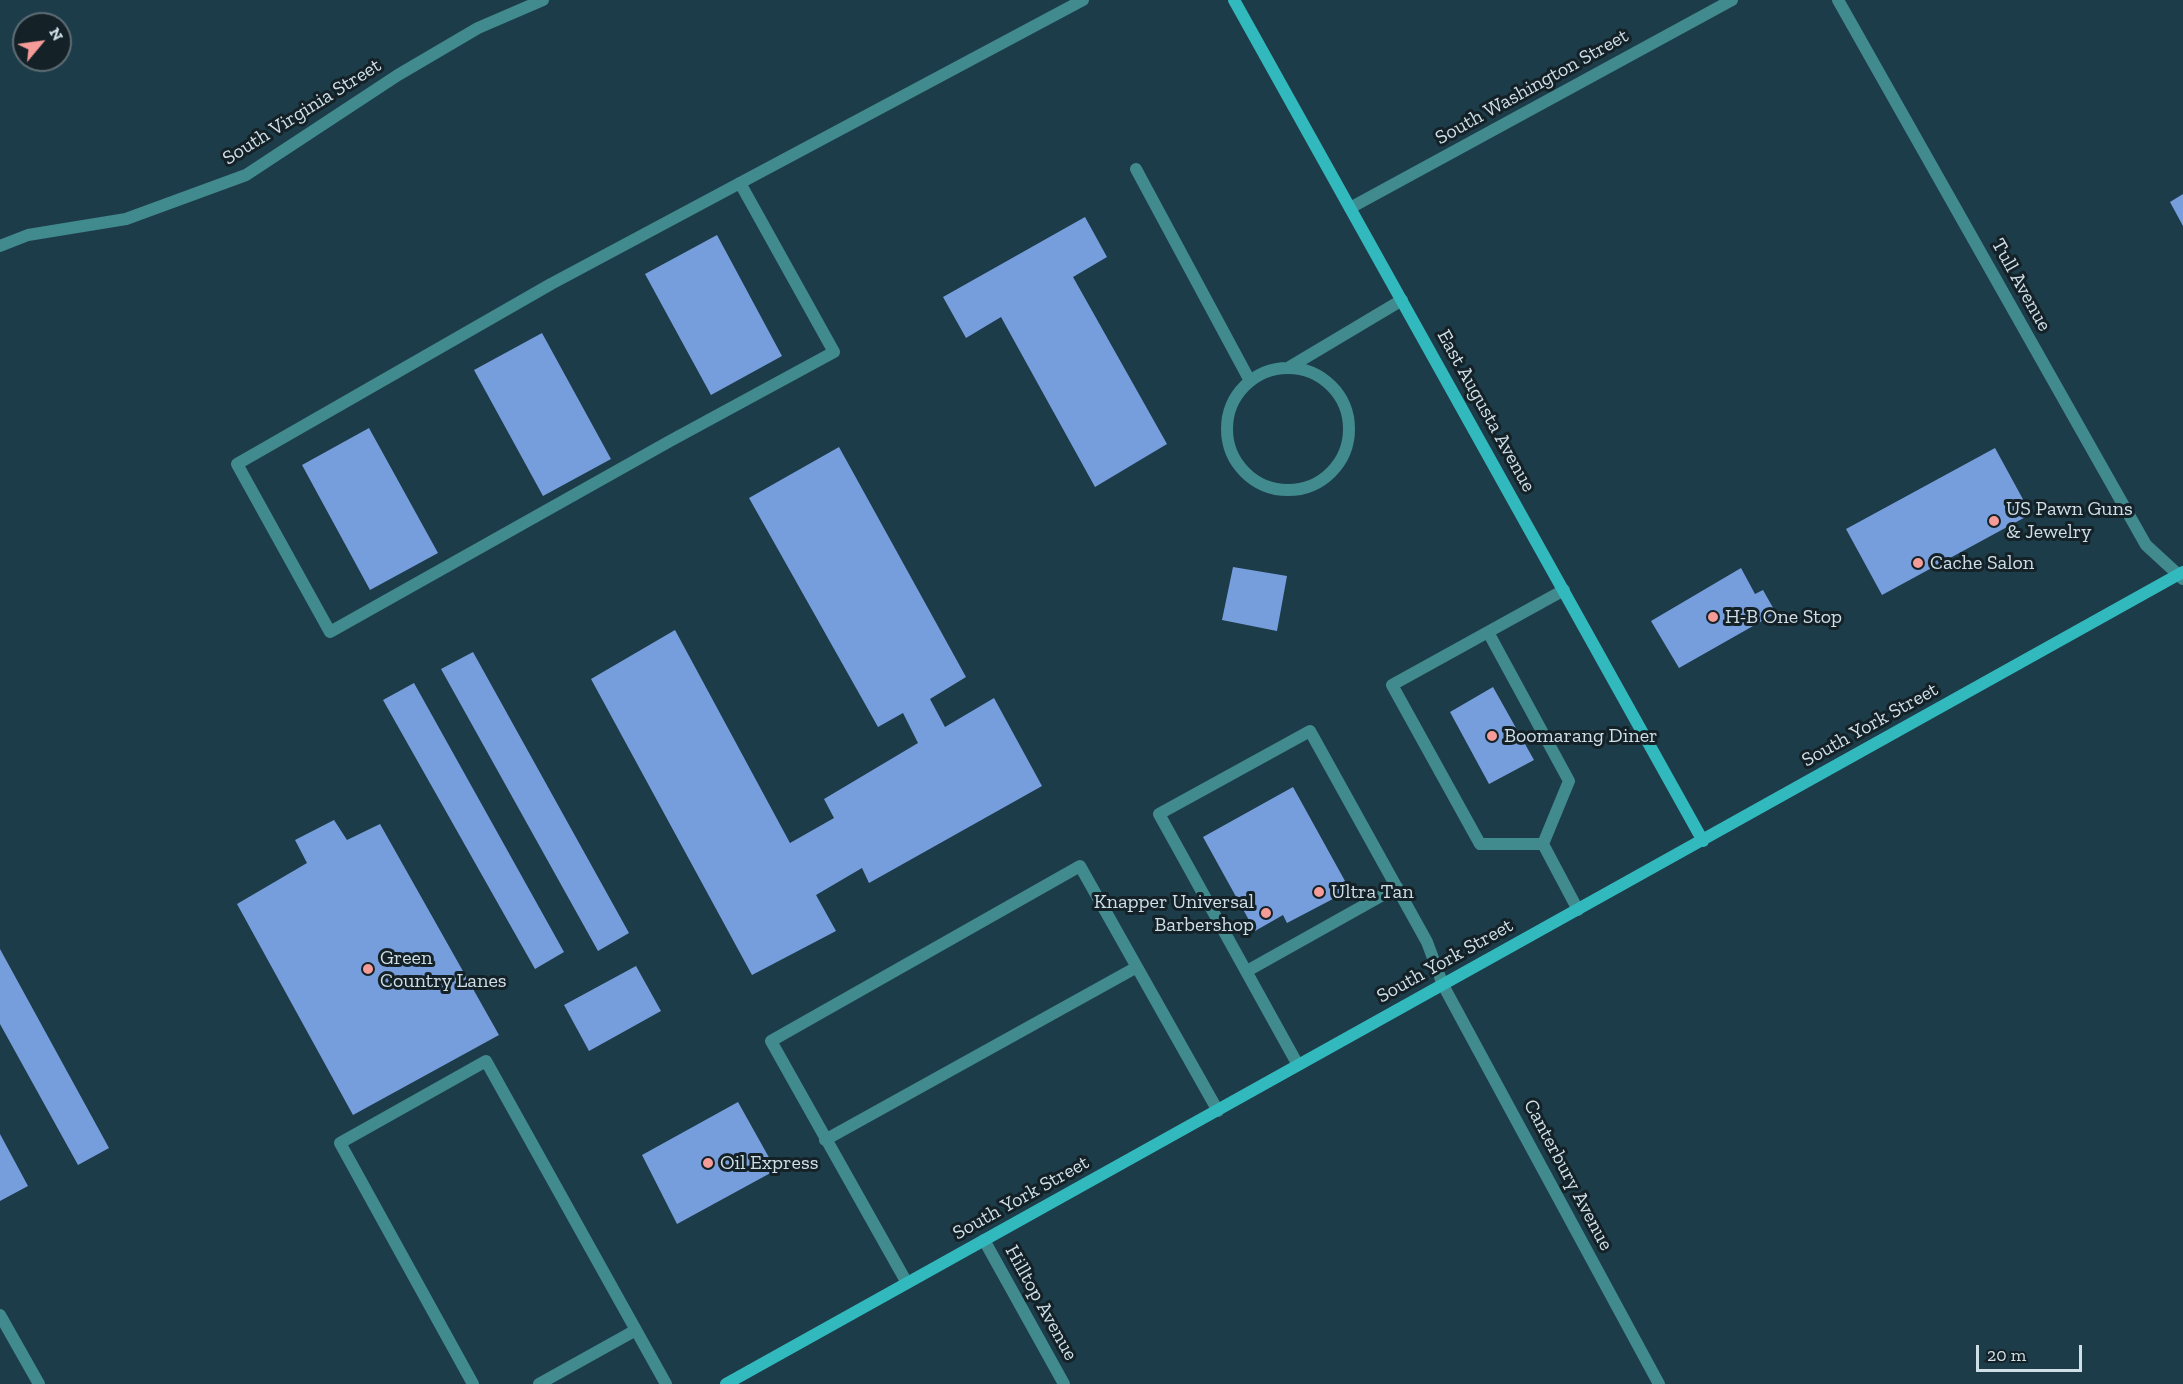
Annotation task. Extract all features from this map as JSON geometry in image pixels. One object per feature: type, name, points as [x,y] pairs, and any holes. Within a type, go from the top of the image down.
[{"type":"main road","name":"East Augusta Avenue","points":[[1234,0],[1703,841]]},
{"type":"main road","name":"South York Street","points":[[726,1384],[2181,576]]},
{"type":"street","name":"South Virginia Street","points":[[0,246],[28,235],[126,219],[246,175],[398,75],[478,28],[543,0]]},
{"type":"street","points":[[740,183],[834,352],[670,441],[330,632],[237,464],[551,284],[740,183],[1083,0]]},
{"type":"street","name":"South Washington Street","points":[[1350,208],[1732,0]]},
{"type":"street","name":"Tull Avenue","points":[[1838,0],[2146,545],[2181,576]]},
{"type":"street","points":[[1136,169],[1250,381]]},
{"type":"street","points":[[1288,368],[1402,300]]},
{"type":"street","points":[[1288,368],[1308,371],[1326,381],[1340,396],[1348,415],[1349,435],[1344,454],[1333,470],[1318,483],[1299,489],[1280,490],[1261,484],[1245,472],[1234,456],[1228,437],[1229,416],[1236,397],[1250,381],[1268,371],[1288,368]]},
{"type":"street","points":[[1543,844],[1480,844],[1392,685],[1564,590]]},
{"type":"street","points":[[1488,632],[1569,781],[1543,844]]},
{"type":"street","name":"Canterbury Avenue","points":[[1246,971],[1159,814],[1310,731],[1427,942],[1443,985],[1659,1384]]},
{"type":"street","points":[[1543,844],[1578,910]]},
{"type":"street","points":[[907,1283],[771,1041],[1080,866],[1218,1111]]},
{"type":"street","points":[[1299,1065],[1246,971],[1397,887]]},
{"type":"street","points":[[825,1140],[1137,967]]},
{"type":"street","points":[[473,1384],[340,1143],[486,1061],[666,1384]]},
{"type":"street","name":"Hilltop Avenue","points":[[984,1240],[1064,1384]]},
{"type":"street","points":[[0,1315],[39,1384]]},
{"type":"street","points":[[539,1384],[636,1330]]},
{"type":"building","points":[[2183,194],[2183,226],[2170,202]]},
{"type":"building","points":[[1085,217],[1107,257],[1073,277],[1167,444],[1095,487],[1001,317],[966,338],[943,297]]},
{"type":"building","points":[[717,235],[782,356],[711,395],[645,274]]},
{"type":"building","points":[[542,333],[611,459],[543,496],[474,370]]},
{"type":"building","points":[[369,428],[438,553],[370,590],[302,465]]},
{"type":"building","points":[[839,447],[966,677],[930,699],[945,727],[994,698],[1042,786],[869,883],[862,868],[816,895],[836,931],[752,975],[591,679],[675,630],[790,843],[834,818],[824,799],[918,743],[903,713],[878,727],[749,498]]},
{"type":"building","points":[[1995,448],[2031,514],[1882,595],[1846,529]]},
{"type":"building","points":[[1233,567],[1287,576],[1277,631],[1222,620]]},
{"type":"building","name":"H-B One Stop","points":[[1741,568],[1755,594],[1763,590],[1776,613],[1679,668],[1651,621]]},
{"type":"building","points":[[473,652],[629,933],[598,951],[441,669]]},
{"type":"building","points":[[414,683],[564,952],[535,969],[383,700]]},
{"type":"building","name":"Boomarang Diner","points":[[1493,687],[1534,760],[1489,784],[1450,712]]},
{"type":"building","points":[[1293,787],[1350,890],[1287,923],[1283,915],[1255,931],[1203,837]]},
{"type":"building","name":"Green Country Lanes","points":[[334,820],[347,840],[380,824],[499,1035],[353,1115],[237,904],[307,863],[295,840]]},
{"type":"building","points":[[0,949],[109,1148],[78,1165],[0,1024]]},
{"type":"building","points":[[636,966],[661,1011],[589,1051],[564,1005]]},
{"type":"building","name":"Oil Express","points":[[738,1102],[776,1170],[677,1224],[642,1155]]},
{"type":"building","points":[[0,1134],[28,1186],[0,1201]]},
{"type":"place","name":"US Pawn Guns & Jewelry","points":[[1994,521]]},
{"type":"place","name":"Cache Salon","points":[[1918,563]]},
{"type":"place","name":"H-B One Stop","points":[[1713,617]]},
{"type":"place","name":"Boomarang Diner","points":[[1492,736]]},
{"type":"place","name":"Ultra Tan","points":[[1319,892]]},
{"type":"place","name":"Knapper Universal Barbershop","points":[[1266,913]]},
{"type":"place","name":"Green Country Lanes","points":[[368,969]]},
{"type":"place","name":"Oil Express","points":[[708,1163]]}]
